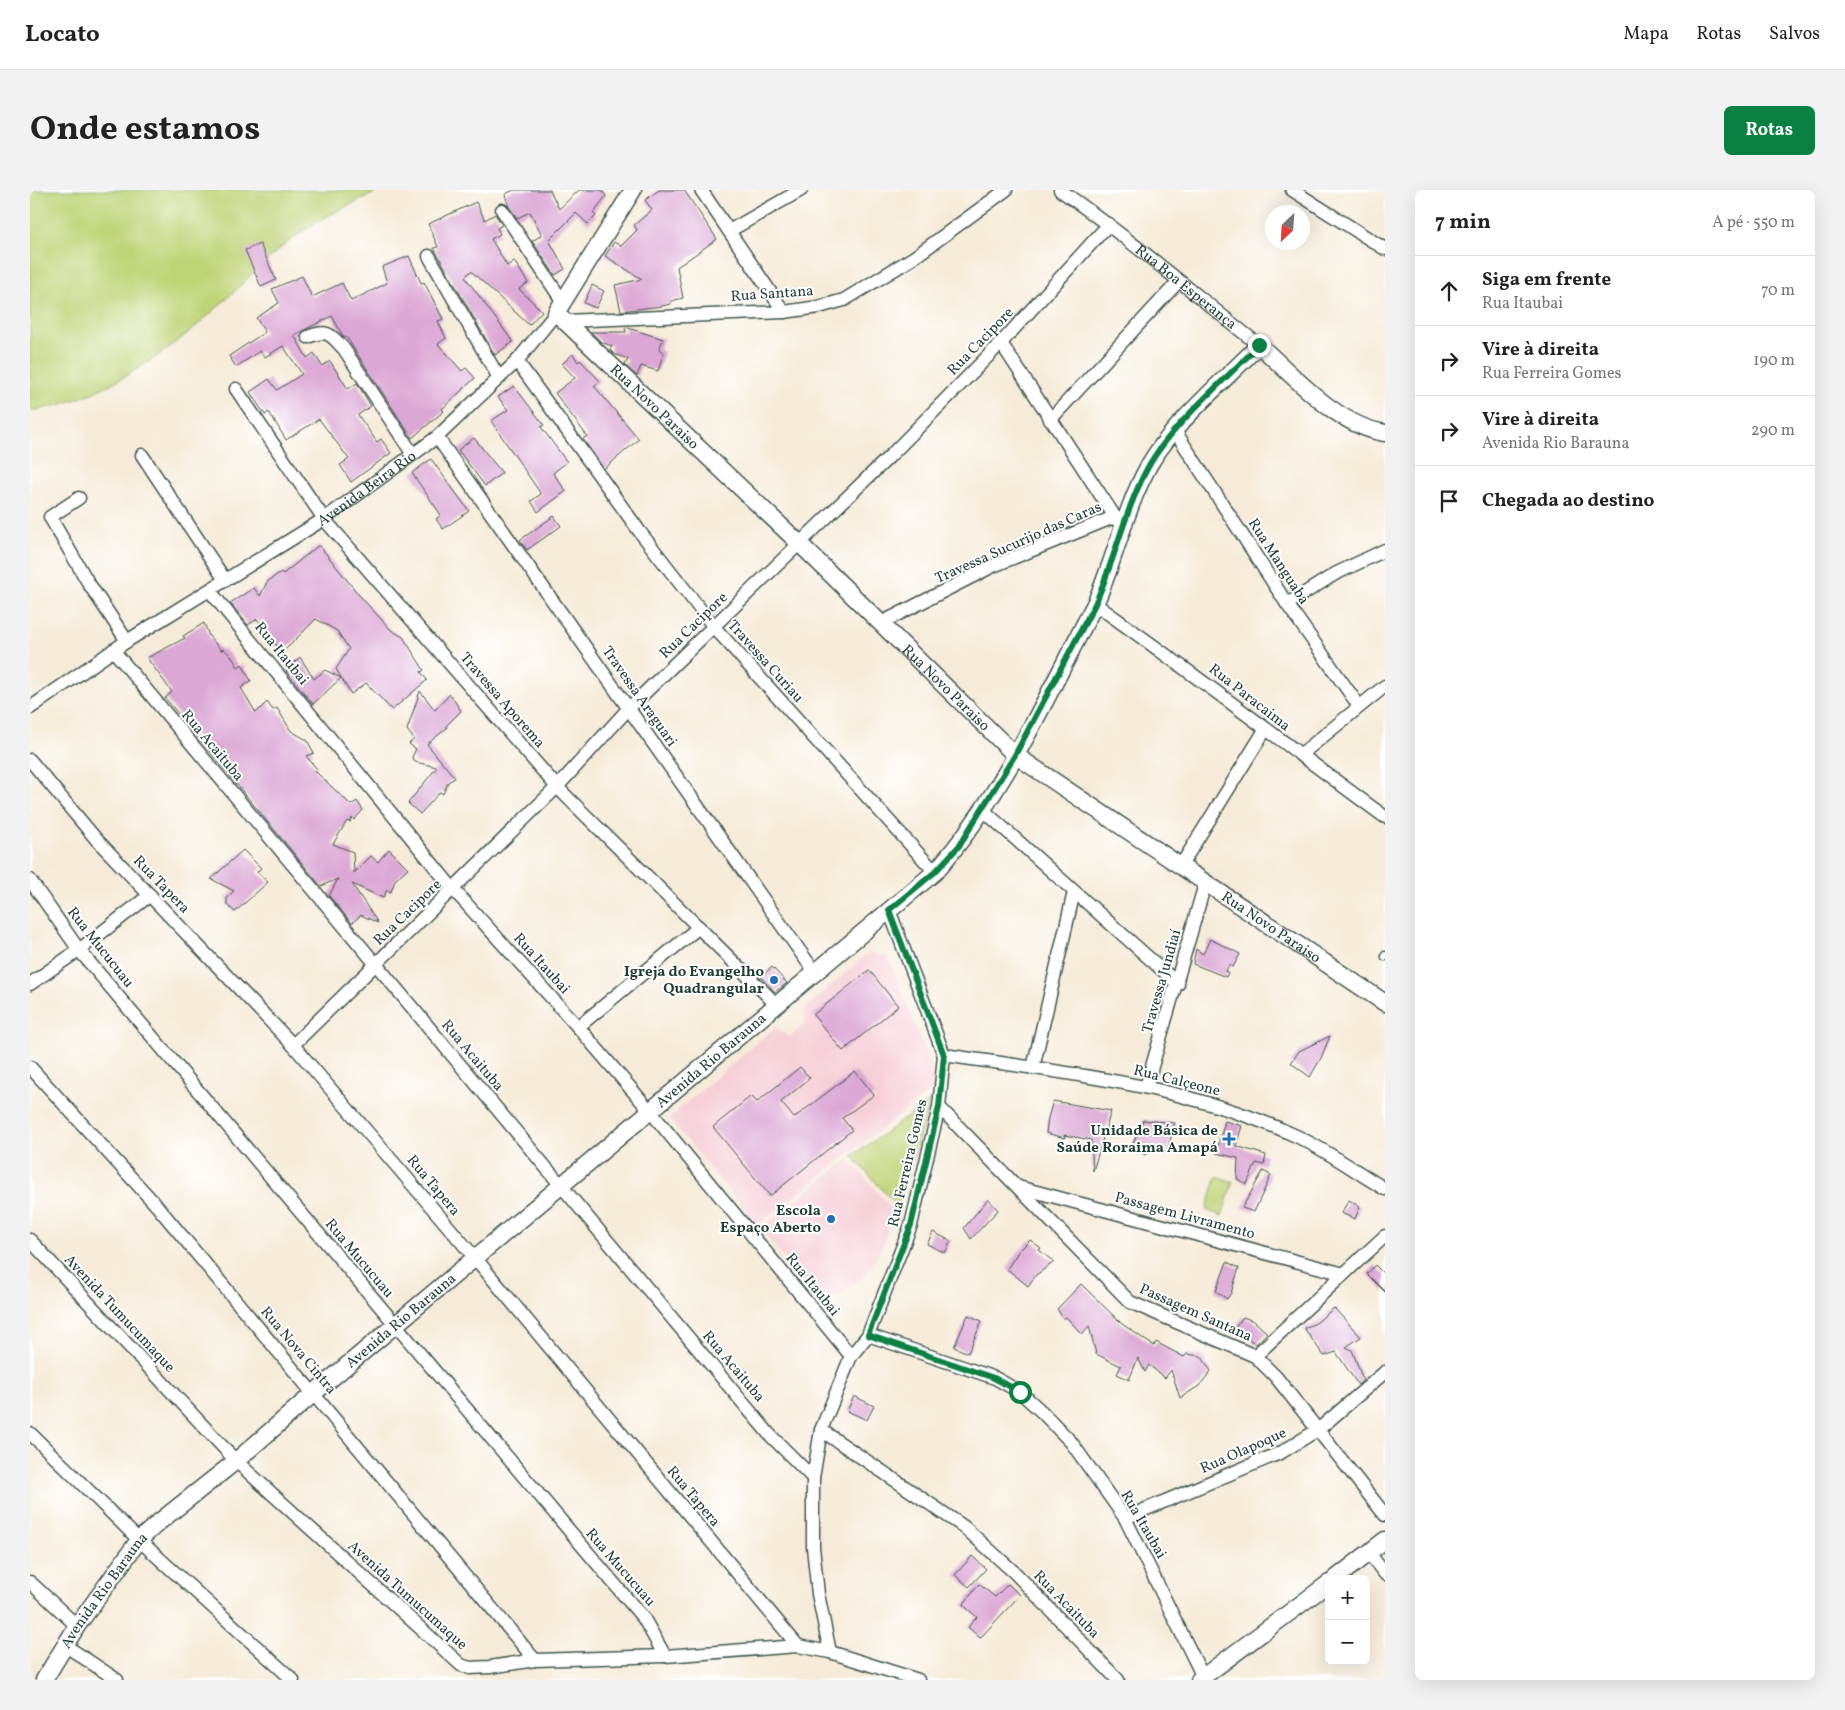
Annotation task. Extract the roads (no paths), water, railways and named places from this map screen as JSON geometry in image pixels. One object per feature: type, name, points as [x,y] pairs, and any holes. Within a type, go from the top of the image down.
[{"type":"street","name":"Avenida Beira Rio","points":[[32,701],[324,519],[412,453],[437,437],[518,361],[561,312],[633,190]]},
{"type":"street","points":[[701,190],[784,312]]},
{"type":"street","points":[[729,231],[802,190]]},
{"type":"street","name":"Rua Santana","points":[[561,312],[784,312],[820,307],[844,300],[913,258],[1006,190]]},
{"type":"street","name":"Rua Boa Esperança","points":[[1060,190],[1109,224],[1178,282],[1259,345],[1334,411],[1358,424],[1385,433]]},
{"type":"street","points":[[1292,190],[1385,249]]},
{"type":"street","points":[[502,210],[561,312]]},
{"type":"street","name":"Rua Cacipore","points":[[293,1045],[557,787],[629,708],[800,544],[1001,343],[1109,224]]},
{"type":"street","points":[[429,256],[498,378]]},
{"type":"street","points":[[1050,420],[1178,282]]},
{"type":"street","name":"Rua Novo Paraiso","points":[[561,312],[1015,755],[1385,1003]]},
{"type":"street","points":[[308,336],[321,332],[330,334],[344,349],[412,453]]},
{"type":"street","name":"Travessa Sucurijo das Caras","points":[[881,623],[993,566],[1118,522],[1001,343]]},
{"type":"street","name":"Avenida Rio Barauna","points":[[44,1680],[77,1626],[139,1540],[236,1461],[562,1184],[816,974],[935,872],[959,846],[1015,755],[1095,604],[1103,586],[1118,522],[1156,453],[1259,345]]},
{"type":"street","name":"Travessa Curiau","points":[[518,361],[640,532],[714,627],[935,872]]},
{"type":"street","name":"Travessa Aporema","points":[[236,389],[324,519],[557,787],[778,1006]]},
{"type":"street","name":"Rua Manguaba","points":[[1175,431],[1287,604],[1359,706]]},
{"type":"street","name":"Travessa Araguari","points":[[437,437],[816,974]]},
{"type":"street","points":[[142,455],[225,580]]},
{"type":"street","points":[[79,498],[50,517],[89,584],[127,641]]},
{"type":"street","points":[[1287,604],[1336,574],[1385,550]]},
{"type":"street","name":"Rua Itaubai","points":[[210,591],[453,889],[578,1027],[651,1112],[851,1356]]},
{"type":"street","name":"Rua Paracaima","points":[[1095,604],[1198,677],[1265,730],[1385,817]]},
{"type":"street","name":"Rua Acaituba","points":[[113,650],[375,965],[562,1184],[769,1434],[813,1478]]},
{"type":"street","points":[[1300,755],[1385,686]]},
{"type":"street","points":[[1180,867],[1265,730]]},
{"type":"street","name":"Rua Tapera","points":[[30,760],[96,839],[293,1045],[476,1259],[798,1646]]},
{"type":"street","points":[[982,809],[1178,984]]},
{"type":"street","name":"Rua Mucucuau","points":[[30,880],[79,950],[644,1619],[665,1656]]},
{"type":"street","name":"Travessa Jundiaí","points":[[1146,1087],[1178,984],[1205,884]]},
{"type":"street","points":[[1033,1068],[1074,892]]},
{"type":"street","points":[[30,984],[79,950],[150,894]]},
{"type":"street","name":"Rua Ferreira Gomes","points":[[830,1652],[818,1594],[813,1547],[813,1478],[821,1430],[851,1356],[868,1335],[911,1225],[939,1107],[944,1055],[889,910]]},
{"type":"street","points":[[578,1027],[699,927]]},
{"type":"street","name":"Rua Calçeone","points":[[944,1055],[1033,1068],[1170,1092],[1232,1111],[1295,1135],[1385,1189]]},
{"type":"street","name":"Rua Nova Cintra","points":[[30,1067],[157,1206],[535,1660]]},
{"type":"street","name":"Passagem Santana","points":[[939,1107],[1130,1302],[1255,1356],[1276,1377],[1319,1429],[1385,1515]]},
{"type":"street","name":"Passagem Livramento","points":[[1018,1186],[1344,1274]]},
{"type":"street","points":[[1255,1356],[1385,1236]]},
{"type":"street","name":"Avenida Tumucumaque","points":[[30,1240],[236,1461],[461,1665],[470,1668],[490,1667],[535,1660],[665,1656],[798,1646],[830,1652],[918,1680]]},
{"type":"street","name":"Rua Itaubai","points":[[868,1335],[994,1378],[1020,1392],[1072,1442],[1125,1518],[1201,1678]]},
{"type":"street","name":"Rua Olapoque","points":[[1125,1518],[1282,1452],[1319,1429],[1385,1372]]},
{"type":"street","name":"Rua Acaituba","points":[[821,1430],[964,1527],[1015,1572],[1118,1680]]},
{"type":"street","points":[[30,1432],[139,1540],[292,1680]]},
{"type":"street","points":[[1339,1575],[1385,1540]]},
{"type":"street","points":[[1369,1553],[1385,1574]]},
{"type":"street","points":[[30,1582],[77,1626]]},
{"type":"street","points":[[1201,1678],[1325,1586]]},
{"type":"street","points":[[66,1646],[118,1680]]},
{"type":"place","name":"Igreja do Evangelho Quadrangular","points":[[774,980]]},
{"type":"place","name":"Unidade Básica de Saúde Roraima Amapá","points":[[1229,1139]]},
{"type":"place","name":"Escola Espaço Aberto","points":[[831,1219]]}]
